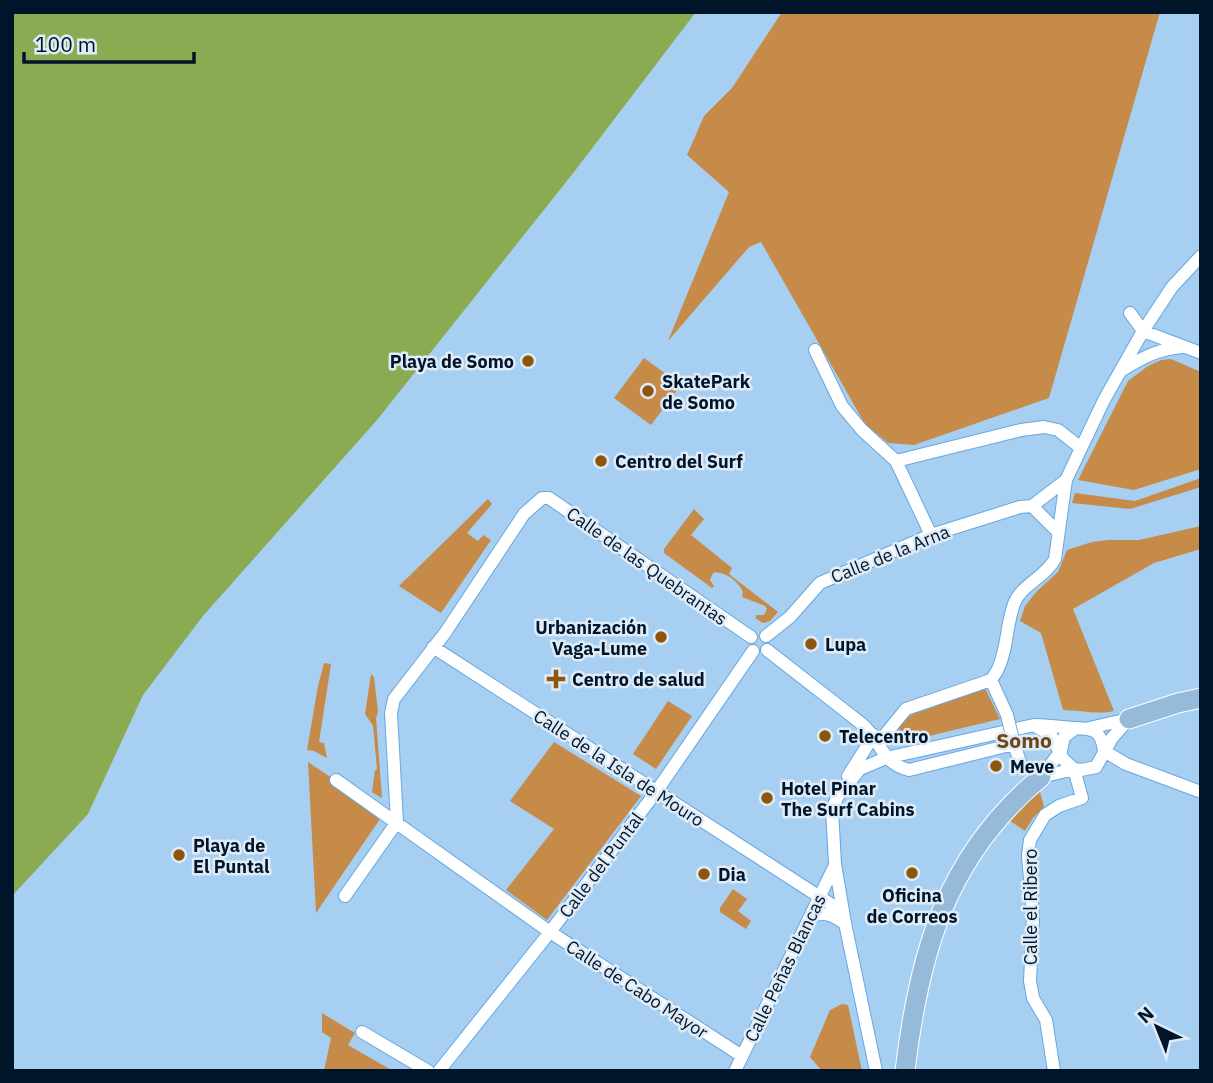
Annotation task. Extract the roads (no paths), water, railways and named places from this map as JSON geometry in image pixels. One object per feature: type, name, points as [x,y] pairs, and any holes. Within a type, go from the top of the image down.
[{"type":"main road","points":[[1129,719],[1178,702],[1201,698]]},
{"type":"main road","points":[[905,1071],[914,1002],[924,962],[939,916],[959,872],[992,825],[1015,799],[1041,777]]},
{"type":"main road","points":[[915,1071],[918,1005],[924,962]]},
{"type":"street","name":"Calle de la Arna","points":[[767,643],[820,583],[931,535],[1020,507],[1032,506],[1066,480],[1143,331],[1172,288],[1201,256]]},
{"type":"street","points":[[1130,313],[1143,331],[1201,353]]},
{"type":"street","points":[[1121,370],[1165,348],[1187,347]]},
{"type":"street","points":[[815,349],[842,406],[862,430],[896,461],[931,535]]},
{"type":"street","points":[[896,461],[1021,430],[1044,427],[1058,430],[1081,448]]},
{"type":"street","points":[[874,1070],[835,864],[832,809],[854,763],[906,709],[991,680],[1000,665],[1013,607],[1021,593],[1051,568],[1055,559],[1066,480]]},
{"type":"street","name":"Calle de las Quebrantas","points":[[433,647],[524,514],[542,498],[549,498],[751,638]]},
{"type":"street","points":[[1032,506],[1058,532]]},
{"type":"street","points":[[767,643],[762,653],[753,651],[749,643],[751,638],[760,634],[876,738],[886,758],[897,767],[909,770],[1014,744]]},
{"type":"street","points":[[345,896],[397,822],[391,713],[394,699],[433,647]]},
{"type":"street","name":"Calle de la Isla de Mouro","points":[[433,647],[820,897],[844,918]]},
{"type":"street","name":"Calle del Puntal","points":[[439,1071],[550,932],[656,792],[753,651]]},
{"type":"street","points":[[991,680],[1007,715],[1021,765]]},
{"type":"street","points":[[843,787],[859,769],[886,758],[1034,725],[1089,728],[1129,719]]},
{"type":"street","points":[[1082,798],[1104,751],[1129,719]]},
{"type":"street","points":[[1034,725],[1051,735],[1063,759],[1074,769],[1082,798]]},
{"type":"street","points":[[1041,777],[1061,751],[1064,737],[1076,728]]},
{"type":"street","points":[[1089,728],[1101,737],[1104,751],[1126,764],[1201,792]]},
{"type":"street","points":[[1041,777],[1074,769],[1126,764]]},
{"type":"street","name":"Calle de Cabo Mayor","points":[[336,780],[550,932],[742,1056]]},
{"type":"street","name":"Calle el Ribero","points":[[1054,1071],[1046,1020],[1032,998],[1030,981],[1033,917],[1028,855],[1030,840],[1045,816],[1059,806],[1082,798]]},
{"type":"street","name":"Calle Peñas Blancas","points":[[735,1071],[835,864]]},
{"type":"street","points":[[805,888],[828,881]]},
{"type":"street","points":[[811,916],[824,913],[844,918]]},
{"type":"street","points":[[362,1032],[428,1071]]},
{"type":"place","name":"Playa de Somo","points":[[528,361]]},
{"type":"place","name":"SkatePark de Somo","points":[[648,391]]},
{"type":"place","name":"Centro del Surf","points":[[601,461]]},
{"type":"place","name":"Urbanización Vaga-Lume","points":[[661,637]]},
{"type":"place","name":"Lupa","points":[[811,644]]},
{"type":"place","name":"Centro de salud","points":[[556,679]]},
{"type":"place","name":"Telecentro","points":[[825,736]]},
{"type":"place","name":"Meve","points":[[996,766]]},
{"type":"place","name":"Hotel Pinar The Surf Cabins","points":[[767,798]]},
{"type":"place","name":"Playa de El Puntal","points":[[179,855]]},
{"type":"place","name":"Oficina de Correos","points":[[912,873]]},
{"type":"place","name":"Dia","points":[[704,874]]},
{"type":"district","name":"Somo","points":[[1024,740]]}]
